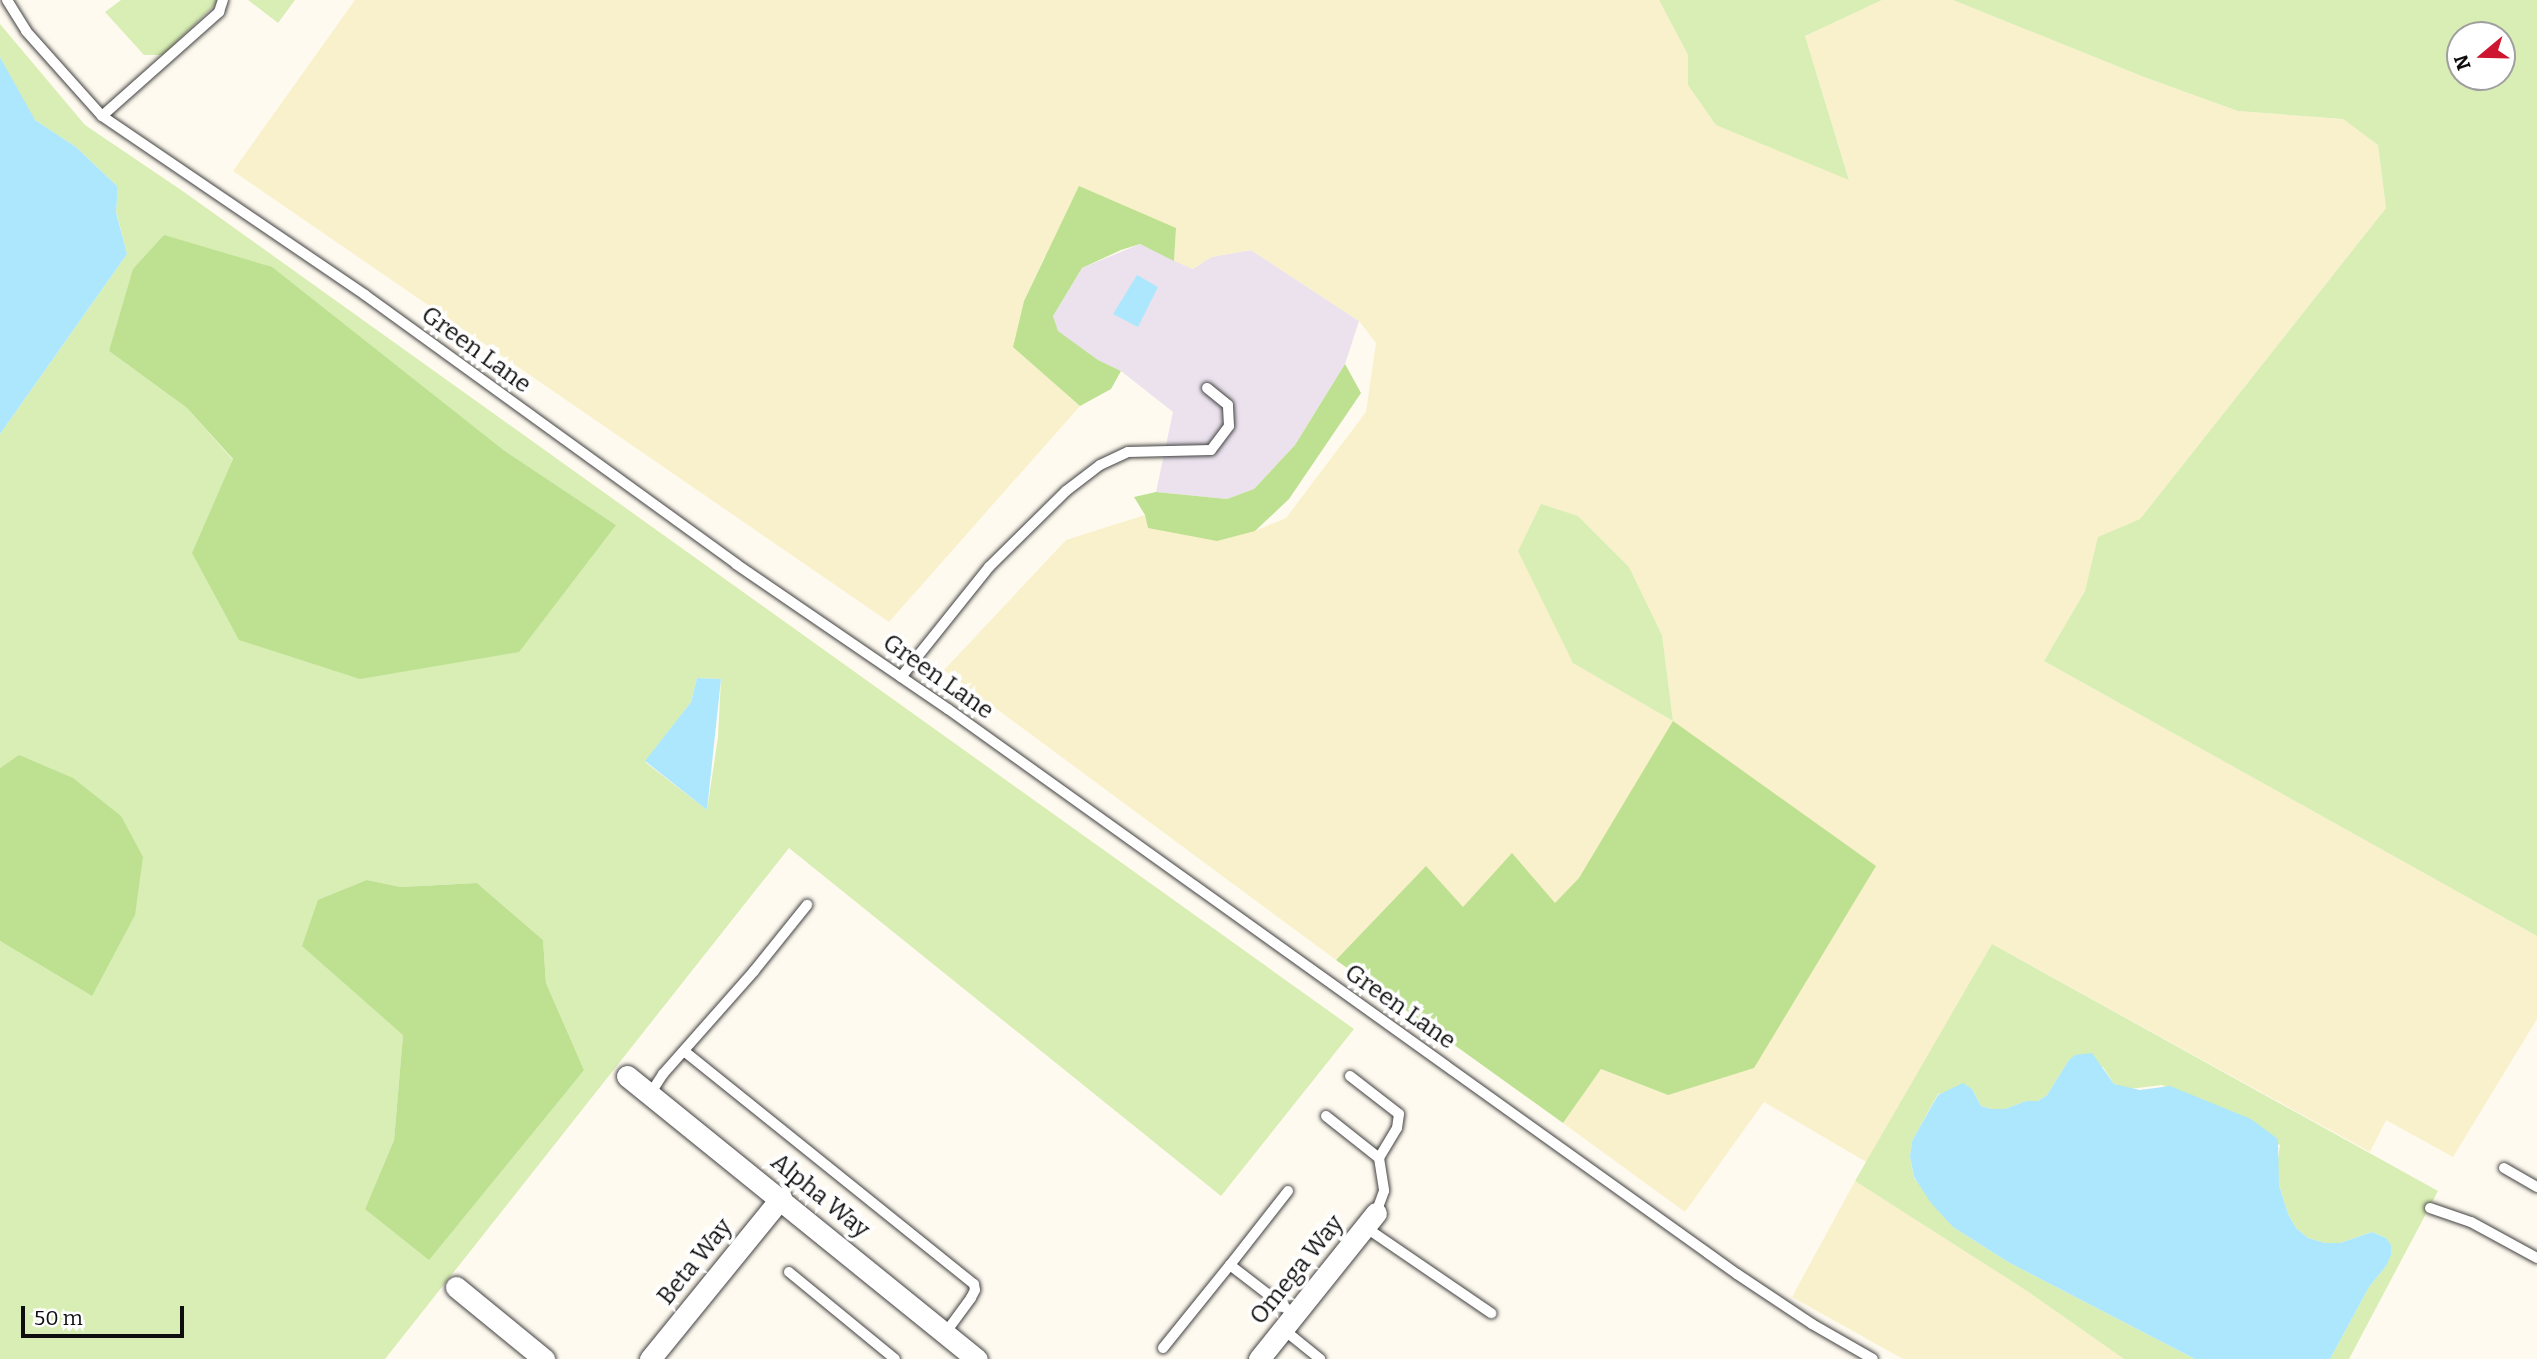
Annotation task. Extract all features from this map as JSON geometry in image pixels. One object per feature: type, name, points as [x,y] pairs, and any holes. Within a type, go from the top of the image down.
[{"type":"street","name":"Alpha Way","points":[[627,1076],[946,1332],[973,1358]]},
{"type":"street","name":"Beta Way","points":[[650,1359],[781,1199]]},
{"type":"street","name":"Omega Way","points":[[1259,1359],[1371,1220]]},
{"type":"street","points":[[456,1287],[544,1359]]},
{"type":"lane","name":"Green Lane","points":[[7,0],[26,31],[102,116],[365,295],[736,564],[901,677],[1737,1274],[1812,1324],[1873,1359]]},
{"type":"lane","points":[[102,116],[219,12],[223,0]]},
{"type":"lane","points":[[901,677],[989,567],[1066,491],[1100,465],[1128,452],[1211,450],[1229,426],[1228,404],[1207,387]]},
{"type":"lane","points":[[650,1094],[807,905]]},
{"type":"lane","points":[[684,1051],[974,1284],[975,1290],[946,1332]]},
{"type":"lane","points":[[1350,1076],[1391,1104],[1399,1114],[1397,1128],[1379,1158],[1384,1191],[1371,1220],[1491,1313]]},
{"type":"lane","points":[[1326,1116],[1379,1158]]},
{"type":"lane","points":[[2504,1168],[2537,1186]]},
{"type":"lane","points":[[1163,1348],[1288,1191]]},
{"type":"lane","points":[[2430,1208],[2471,1222],[2537,1258]]},
{"type":"lane","points":[[1230,1265],[1289,1322],[1320,1359]]},
{"type":"lane","points":[[789,1272],[895,1359]]},
{"type":"shaded area","points":[[355,0],[1659,0],[1688,55],[1688,85],[1849,179],[1805,36],[1882,0],[1953,0],[2144,77],[2238,111],[2343,119],[2378,145],[2386,208],[2140,519],[2099,537],[2085,591],[2044,661],[2537,936],[2537,1019],[2453,1157],[2386,1120],[2370,1152],[1992,944],[1868,1163],[1764,1102],[1685,1212],[1563,1123],[1601,1069],[1668,1095],[1579,878],[1555,904],[1463,907],[1426,867],[1336,960],[944,670],[1066,540],[1145,515],[1255,531],[1286,518],[1366,412],[1376,343],[1359,321],[1251,250],[1211,257],[1193,269],[1174,261],[1176,228],[1045,256],[1024,301],[1013,347],[1080,406],[889,622],[233,171]],"holes":[[[1578,516],[1629,567],[1662,635],[1673,721],[1574,663]]]},
{"type":"shaded area","points":[[1140,244],[1193,269],[1211,257],[1251,250],[1359,321],[1345,364],[1295,445],[1254,489],[1227,499],[1156,492],[1173,412],[1121,371],[1098,360],[1057,331],[1053,316],[1082,268]]},
{"type":"shaded area","points":[[1855,1181],[2027,1291],[2124,1359],[1903,1359],[1792,1297]]},
{"type":"green space","points":[[121,0],[220,0],[163,55],[144,55],[105,12]]},
{"type":"green space","points":[[248,0],[295,0],[278,23]]},
{"type":"green space","points":[[1659,0],[1882,0],[1805,36],[1849,180],[1716,125],[1688,85],[1688,55]]},
{"type":"green space","points":[[1953,0],[2537,0],[2537,936],[2044,661],[2085,591],[2098,537],[2140,519],[2386,208],[2378,145],[2343,119],[2238,111],[2144,77]]},
{"type":"green space","points":[[0,24],[85,125],[184,192],[1354,1029],[1221,1196],[789,848],[385,1359],[0,1359],[0,941],[92,996],[20,755],[0,768],[0,434],[127,254],[116,211],[118,187],[76,147],[35,120],[27,110],[0,57]],"holes":[[[109,351],[502,449],[616,525],[192,554],[233,460],[187,408]],[[697,678],[721,679],[718,737],[707,810],[645,762],[691,702]],[[367,880],[401,887],[477,883],[543,940],[546,983],[584,1070],[365,1209],[394,1140],[403,1035]]]},
{"type":"green space","points":[[1079,186],[1176,228],[1174,261],[1140,244],[1121,250],[1082,268],[1053,316],[1058,331],[1098,360],[1121,371],[1111,389],[1080,406],[1013,347],[1024,301]]},
{"type":"green space","points":[[164,235],[272,267],[502,449],[616,525],[519,652],[360,679],[239,640],[192,553],[233,459],[187,408],[109,351],[133,269]]},
{"type":"green space","points":[[1345,364],[1361,393],[1289,499],[1255,531],[1217,541],[1148,528],[1145,515],[1134,497],[1156,492],[1227,499],[1254,489],[1295,445]]},
{"type":"green space","points":[[1541,504],[1578,516],[1629,567],[1662,635],[1673,721],[1573,663],[1518,551]]},
{"type":"green space","points":[[1673,721],[1876,866],[1754,1068],[1668,1095],[1601,1069],[1563,1123],[1336,960],[1426,866],[1463,907],[1512,853],[1555,903],[1579,878]]},
{"type":"green space","points":[[19,755],[73,778],[121,816],[143,857],[135,915],[92,996],[0,941],[0,768]]},
{"type":"green space","points":[[367,880],[401,887],[477,883],[543,940],[546,983],[584,1070],[429,1260],[365,1209],[394,1140],[403,1035],[302,946],[318,900]]},
{"type":"green space","points":[[1992,944],[2438,1191],[2349,1359],[2330,1359],[2369,1287],[2386,1266],[2386,1238],[2372,1232],[2340,1243],[2325,1243],[2308,1238],[2296,1228],[2288,1214],[2279,1185],[2277,1165],[2280,1145],[2162,1085],[2129,1089],[2114,1084],[2103,1067],[2069,1060],[2047,1095],[2038,1101],[2026,1101],[2005,1109],[1992,1109],[1981,1106],[1972,1089],[1938,1094],[1912,1141],[1910,1157],[1914,1178],[1953,1227],[2008,1262],[2195,1359],[2124,1359],[2027,1291],[1855,1181]]},
{"type":"water","points":[[0,57],[35,120],[76,147],[118,187],[116,212],[127,254],[0,434]]},
{"type":"water","points":[[1137,275],[1158,287],[1138,327],[1113,314]]},
{"type":"water","points":[[697,678],[721,679],[707,810],[645,761],[691,702]]},
{"type":"water","points":[[2092,1053],[2114,1084],[2140,1090],[2170,1086],[2251,1119],[2278,1139],[2279,1185],[2288,1214],[2296,1228],[2308,1238],[2325,1243],[2340,1243],[2372,1232],[2386,1238],[2391,1245],[2391,1255],[2386,1266],[2369,1287],[2330,1359],[2195,1359],[2008,1262],[1953,1227],[1931,1203],[1914,1177],[1910,1157],[1912,1141],[1938,1095],[1963,1083],[1972,1089],[1981,1106],[1992,1109],[2005,1109],[2026,1101],[2038,1101],[2047,1095],[2069,1060],[2075,1055]]}]
